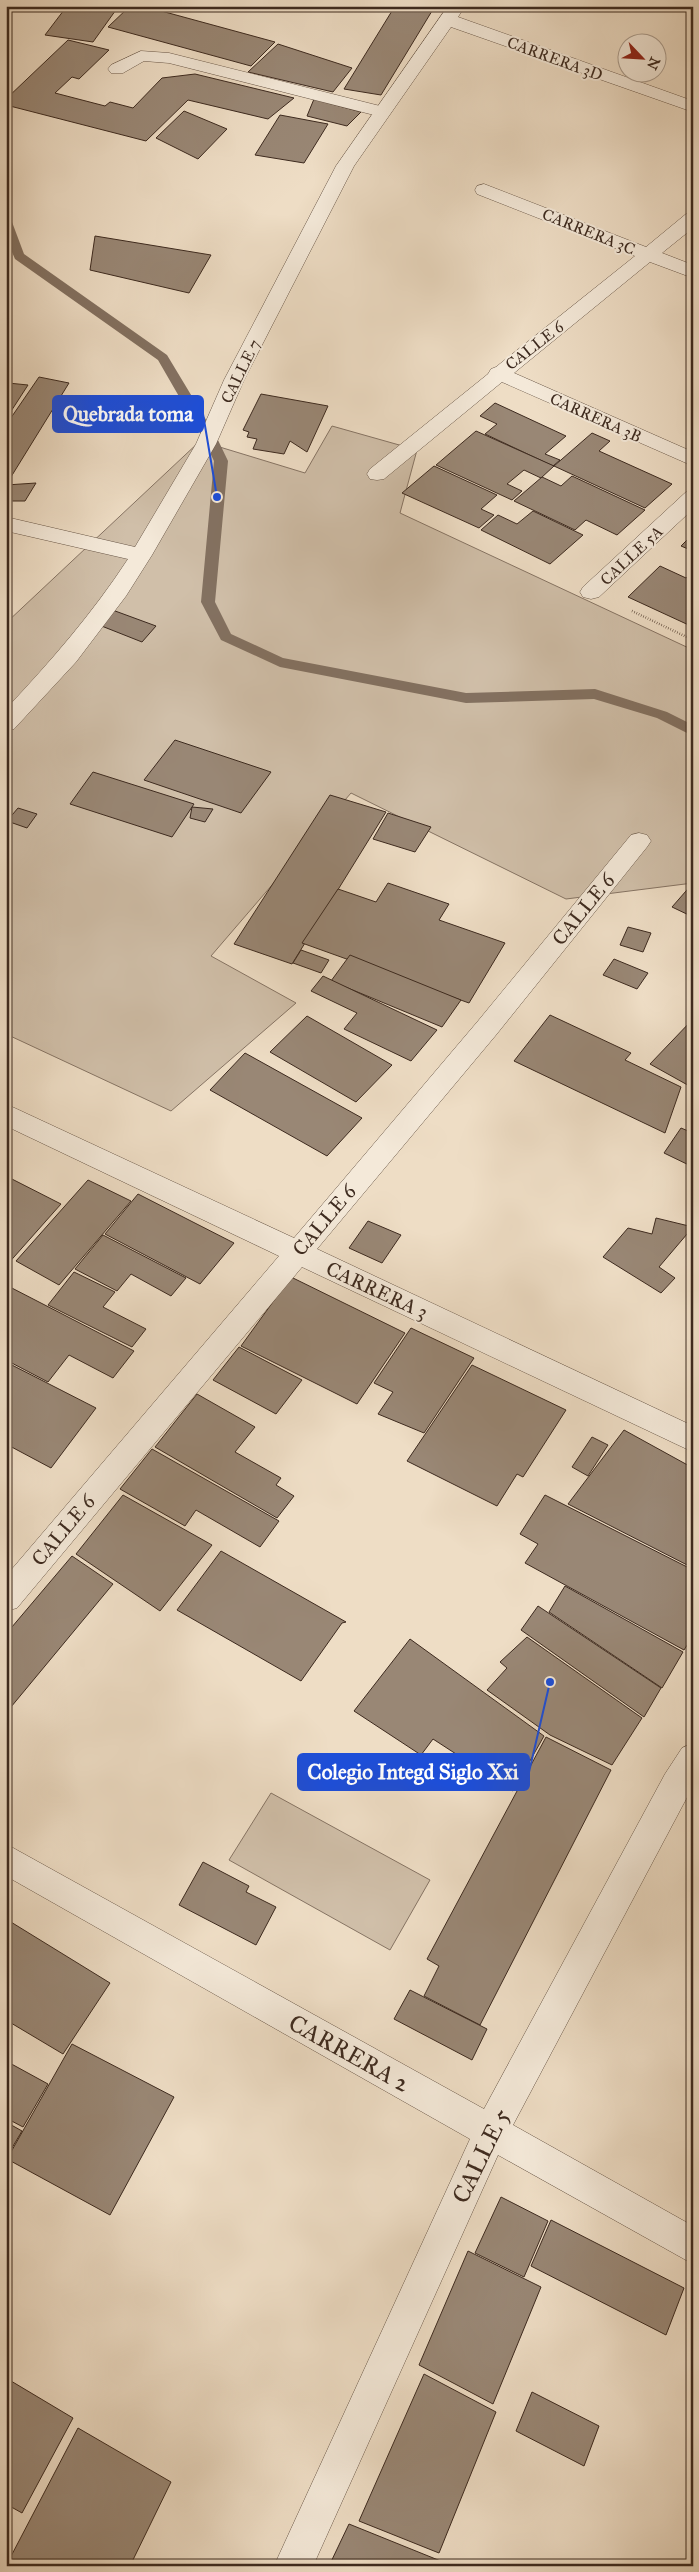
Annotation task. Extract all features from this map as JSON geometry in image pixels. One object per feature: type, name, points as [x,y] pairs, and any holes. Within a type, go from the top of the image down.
[{"type":"street","name":"CARRERA 3D","points":[[452,12],[693,107]]},
{"type":"street","name":"CALLE 7","points":[[6,724],[68,657],[118,591],[141,555],[206,444],[234,380],[345,166],[452,12]]},
{"type":"street","points":[[117,69],[141,56],[169,58],[382,112]]},
{"type":"street","name":"CARRERA 3C","points":[[484,190],[693,272]]},
{"type":"street","name":"CALLE 6","points":[[377,474],[498,374],[693,218]]},
{"type":"street","name":"CARRERA 3B","points":[[498,374],[693,460]]},
{"type":"street","name":"CALLE 5A","points":[[591,592],[693,497]]},
{"type":"street","points":[[6,524],[141,555]]},
{"type":"street","name":"CALLE 6","points":[[6,1598],[487,1028],[639,841]]},
{"type":"street","name":"CARRERA 3","points":[[6,1114],[693,1440]]},
{"type":"street","name":"CALLE 5","points":[[293,2566],[490,2133],[671,1793],[693,1758]]},
{"type":"street","name":"CARRERA 2","points":[[6,1859],[693,2246]]},
{"type":"path","points":[[591,592],[693,640]]},
{"type":"shaded area","points":[[332,426],[417,450],[400,513],[693,650],[693,883],[566,899],[351,793],[211,956],[296,1003],[171,1111],[6,1034],[6,623],[200,441],[305,473]]},
{"type":"shaded area","points":[[271,1793],[430,1880],[390,1950],[229,1860]]},
{"type":"building","points":[[67,6],[118,7],[93,42],[45,35]]},
{"type":"building","points":[[130,6],[143,6],[275,42],[251,66],[108,27]]},
{"type":"building","points":[[395,6],[435,6],[381,95],[344,89]]},
{"type":"building","points":[[68,40],[109,50],[79,79],[72,77],[55,93],[105,106],[110,102],[133,108],[162,78],[195,74],[294,98],[268,119],[188,100],[146,141],[6,105],[6,99]]},
{"type":"building","points":[[278,44],[352,68],[333,92],[248,72]]},
{"type":"building","points":[[314,99],[361,112],[347,126],[307,116]]},
{"type":"building","points":[[184,111],[227,129],[198,159],[156,138]]},
{"type":"building","points":[[280,115],[328,124],[304,163],[255,155]]},
{"type":"building","points":[[95,236],[211,255],[189,293],[90,270]]},
{"type":"building","points":[[39,377],[69,383],[6,485],[6,425]]},
{"type":"building","points":[[8,383],[28,385],[6,419],[6,385]]},
{"type":"building","points":[[261,394],[328,406],[307,452],[290,441],[284,454],[253,449],[257,439],[247,437],[249,432],[243,430]]},
{"type":"building","points":[[495,403],[566,436],[545,454],[560,460],[553,466],[485,434],[497,424],[480,416]]},
{"type":"building","points":[[476,431],[554,466],[541,478],[524,470],[507,484],[522,491],[512,500],[436,465]]},
{"type":"building","points":[[592,433],[610,441],[599,451],[672,484],[645,508],[554,466]]},
{"type":"building","points":[[434,466],[497,495],[481,509],[494,515],[479,528],[402,493]]},
{"type":"building","points":[[572,476],[645,510],[617,535],[586,520],[575,530],[514,501],[542,477],[561,486]]},
{"type":"building","points":[[36,483],[25,501],[6,501],[6,485]]},
{"type":"building","points":[[533,511],[583,535],[550,564],[481,530],[498,515],[517,524]]},
{"type":"building","points":[[693,534],[693,551],[681,546]]},
{"type":"building","points":[[660,566],[686,578],[693,572],[693,627],[628,597]]},
{"type":"building","points":[[107,608],[156,626],[142,642],[94,623]]},
{"type":"building","points":[[175,740],[271,772],[241,813],[144,780]]},
{"type":"building","points":[[93,772],[194,804],[172,837],[70,804]]},
{"type":"building","points":[[330,795],[386,812],[292,964],[234,944]]},
{"type":"building","points":[[192,807],[213,809],[205,822],[190,818]]},
{"type":"building","points":[[18,808],[37,814],[27,828],[7,821]]},
{"type":"building","points":[[388,813],[431,827],[415,852],[373,839]]},
{"type":"building","points":[[388,883],[449,904],[439,920],[505,943],[469,1003],[302,943],[338,889],[376,902]]},
{"type":"building","points":[[693,883],[693,917],[672,907]]},
{"type":"building","points":[[628,927],[651,933],[643,952],[620,945]]},
{"type":"building","points":[[301,950],[329,960],[321,973],[293,963]]},
{"type":"building","points":[[350,955],[461,1000],[442,1027],[331,981]]},
{"type":"building","points":[[614,959],[648,973],[637,989],[603,975]]},
{"type":"building","points":[[323,976],[437,1030],[411,1061],[344,1029],[357,1013],[311,991]]},
{"type":"building","points":[[550,1015],[631,1053],[625,1060],[681,1087],[665,1133],[514,1061]]},
{"type":"building","points":[[307,1016],[392,1065],[356,1102],[270,1052]]},
{"type":"building","points":[[693,1019],[693,1088],[650,1064]]},
{"type":"building","points":[[245,1053],[362,1118],[327,1156],[210,1090]]},
{"type":"building","points":[[681,1128],[693,1133],[693,1167],[664,1153]]},
{"type":"building","points":[[6,1176],[61,1204],[6,1266]]},
{"type":"building","points":[[88,1180],[131,1201],[59,1285],[16,1261]]},
{"type":"building","points":[[138,1194],[234,1243],[200,1284],[105,1234]]},
{"type":"building","points":[[656,1218],[693,1227],[659,1267],[675,1278],[661,1293],[603,1257],[628,1228],[652,1234]]},
{"type":"building","points":[[368,1221],[401,1235],[382,1263],[349,1248]]},
{"type":"building","points":[[103,1235],[186,1278],[171,1296],[131,1274],[117,1291],[75,1269]]},
{"type":"building","points":[[74,1272],[115,1292],[103,1307],[146,1329],[132,1347],[48,1305]]},
{"type":"building","points":[[291,1277],[405,1333],[357,1404],[241,1346]]},
{"type":"building","points":[[6,1285],[134,1351],[113,1378],[69,1355],[48,1382],[6,1360]]},
{"type":"building","points":[[411,1328],[474,1358],[424,1433],[378,1414],[393,1392],[374,1383]]},
{"type":"building","points":[[239,1347],[302,1380],[276,1414],[213,1380]]},
{"type":"building","points":[[6,1362],[96,1408],[51,1468],[6,1444]]},
{"type":"building","points":[[472,1365],[566,1410],[523,1477],[517,1474],[497,1506],[407,1461]]},
{"type":"building","points":[[197,1394],[255,1427],[235,1452],[281,1478],[276,1485],[294,1496],[277,1518],[155,1447]]},
{"type":"building","points":[[624,1430],[693,1468],[693,1568],[568,1504]]},
{"type":"building","points":[[592,1437],[608,1445],[588,1476],[572,1467]]},
{"type":"building","points":[[152,1449],[279,1521],[260,1547],[196,1510],[185,1526],[120,1489]]},
{"type":"building","points":[[123,1495],[212,1545],[160,1611],[76,1554]]},
{"type":"building","points":[[545,1495],[693,1570],[693,1636],[684,1650],[525,1563],[538,1544],[520,1534]]},
{"type":"building","points":[[221,1551],[346,1622],[342,1623],[301,1681],[177,1610]]},
{"type":"building","points":[[72,1556],[113,1584],[6,1713],[6,1634]]},
{"type":"building","points":[[565,1586],[683,1652],[662,1688],[549,1612]]},
{"type":"building","points":[[538,1606],[661,1688],[644,1717],[521,1630]]},
{"type":"building","points":[[527,1637],[642,1718],[612,1765],[550,1735],[487,1690],[507,1668],[500,1662]]},
{"type":"building","points":[[410,1639],[544,1736],[513,1791],[433,1739],[421,1755],[354,1711]]},
{"type":"building","points":[[546,1737],[611,1770],[480,2025],[424,1996],[439,1966],[427,1959]]},
{"type":"building","points":[[203,1862],[249,1886],[246,1892],[276,1907],[256,1945],[179,1905]]},
{"type":"building","points":[[6,1919],[110,1983],[63,2054],[6,2020]]},
{"type":"building","points":[[410,1990],[487,2029],[472,2060],[394,2019]]},
{"type":"building","points":[[72,2044],[174,2097],[110,2215],[7,2159]]},
{"type":"building","points":[[6,2061],[48,2084],[23,2127],[6,2118]]},
{"type":"building","points":[[6,2122],[22,2131],[6,2158]]},
{"type":"building","points":[[501,2197],[548,2221],[524,2277],[475,2253]]},
{"type":"building","points":[[551,2220],[684,2288],[666,2335],[531,2266]]},
{"type":"building","points":[[468,2251],[541,2287],[493,2404],[419,2365]]},
{"type":"building","points":[[424,2374],[496,2412],[439,2553],[359,2521]]},
{"type":"building","points":[[6,2378],[73,2418],[22,2513],[6,2504]]},
{"type":"building","points":[[532,2392],[599,2426],[584,2466],[516,2431]]},
{"type":"building","points":[[78,2428],[171,2482],[130,2566],[6,2566],[6,2561],[8,2562]]},
{"type":"building","points":[[349,2524],[453,2566],[329,2566]]},
{"type":"waterway","points":[[6,222],[19,256],[163,358],[210,438],[221,461],[208,602],[226,637],[280,662],[466,698],[595,694],[662,715],[693,731]]},
{"type":"place","name":"Quebrada toma","points":[[217,497]]},
{"type":"place","name":"Colegio Integd Siglo Xxi","points":[[550,1682]]}]
